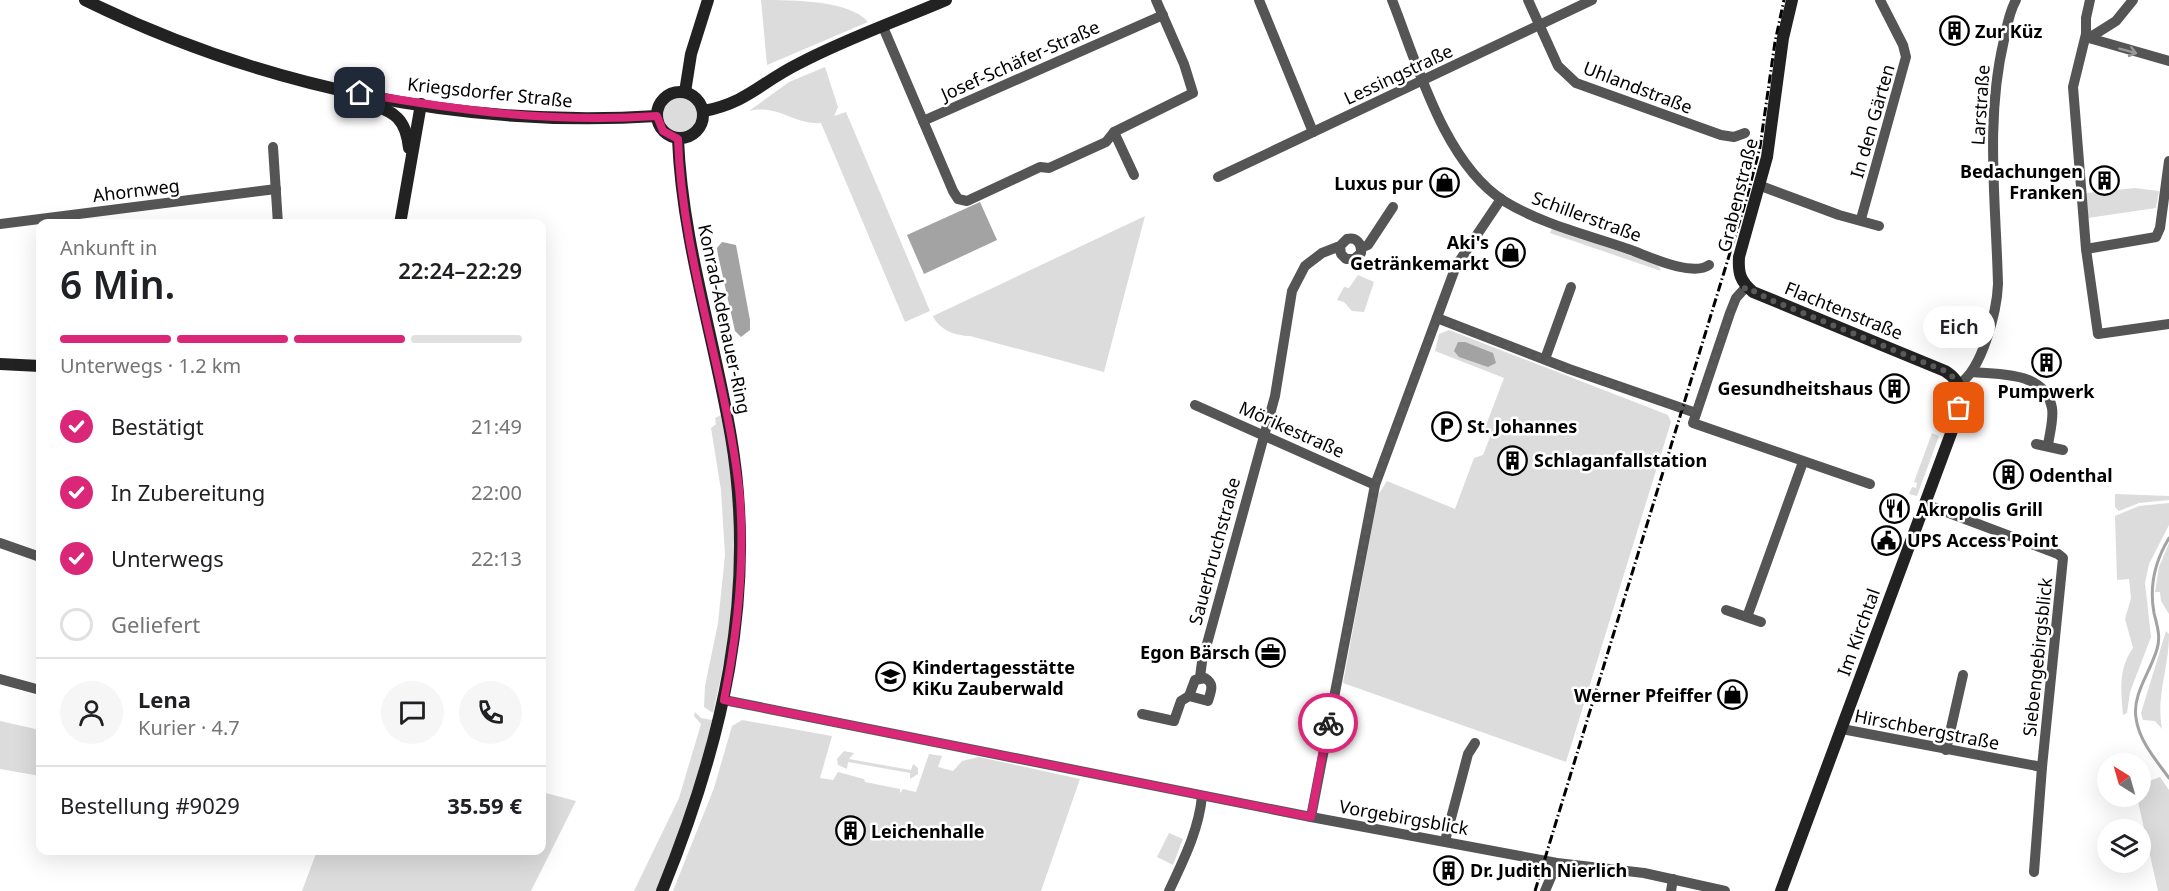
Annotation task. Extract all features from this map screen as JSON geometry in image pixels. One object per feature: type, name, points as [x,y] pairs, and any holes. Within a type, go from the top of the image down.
[{"type":"street","name":"Kriegsdorfer Straße","points":[[85,0],[169,36],[256,67],[339,90],[421,104],[549,119],[657,116]]},
{"type":"street","points":[[685,92],[691,54],[708,0]]},
{"type":"street","points":[[704,111],[741,100],[797,64],[946,0]]},
{"type":"street","points":[[883,27],[953,191],[962,201],[972,199],[1040,167],[1049,168],[1106,142],[1114,132],[1193,93],[1184,64],[1156,0]]},
{"type":"street","points":[[1259,0],[1313,132]]},
{"type":"street","name":"Schillerstraße","points":[[1392,0],[1424,79],[1456,147],[1474,172],[1501,199],[1533,216],[1670,264],[1698,270],[1709,265]]},
{"type":"street","name":"Uhlandstraße","points":[[1528,0],[1558,66],[1570,79],[1582,87],[1721,135],[1734,137],[1745,133]]},
{"type":"street","name":"Lessingstraße","points":[[1218,177],[1592,0]]},
{"type":"street","name":"Grabenstraße","points":[[1746,287],[1738,273],[1739,257],[1761,186],[1770,138],[1783,38],[1792,0]]},
{"type":"street","name":"In den Gärten","points":[[1861,219],[1906,57],[1880,0]]},
{"type":"street","name":"Larstraße","points":[[1959,384],[1972,372],[1992,321],[1998,295],[1993,113],[1999,60],[2011,11],[2016,0]]},
{"type":"street","points":[[2090,0],[2086,18],[2088,36],[2073,80],[2086,249],[2098,334],[2169,324]]},
{"type":"street","points":[[2088,36],[2116,21],[2133,0]]},
{"type":"street","name":"Josef-Schäfer-Straße","points":[[923,121],[1163,15]]},
{"type":"street","points":[[2088,36],[2169,61]]},
{"type":"street","points":[[339,90],[395,114],[407,130],[411,164]]},
{"type":"street","points":[[674,92],[685,92],[699,100],[704,111],[703,121],[698,131],[689,137],[678,139],[663,131],[657,116],[659,106],[665,97],[674,92]]},
{"type":"street","points":[[401,219],[421,104]]},
{"type":"street","points":[[1114,132],[1134,175]]},
{"type":"street","name":"Konrad-Adenauer-Ring","points":[[662,891],[701,790],[724,700],[741,581],[741,516],[731,435],[688,240],[678,139]]},
{"type":"street","points":[[273,147],[279,219]]},
{"type":"street","points":[[2086,249],[2155,238],[2160,228],[2169,161]]},
{"type":"street","points":[[1761,186],[1839,215],[1861,219],[1879,226]]},
{"type":"street","name":"Ahornweg","points":[[39,219],[276,189]]},
{"type":"street","points":[[1311,817],[1375,485],[1456,266],[1501,199]]},
{"type":"street","points":[[1361,248],[1368,244],[1393,207]]},
{"type":"street","name":"Ahornweg","points":[[0,224],[36,219]]},
{"type":"street","points":[[1352,238],[1360,243],[1358,257],[1350,260],[1343,257],[1340,246],[1347,239],[1352,238]]},
{"type":"street","name":"Sauerbruchstraße","points":[[1142,714],[1174,721],[1182,699],[1189,696],[1194,681],[1200,677],[1202,662],[1281,369],[1290,300],[1296,280],[1310,261],[1340,246]]},
{"type":"street","points":[[1545,359],[1570,287]]},
{"type":"street","points":[[1694,418],[1730,313],[1736,298],[1746,287]]},
{"type":"street","name":"Flachtenstraße","points":[[1746,287],[1771,300],[1945,371],[1959,384]]},
{"type":"street","points":[[1437,318],[1803,462],[1869,484]]},
{"type":"street","points":[[0,364],[36,366]]},
{"type":"street","points":[[1972,372],[2023,377],[2038,385],[2052,408],[2042,445],[2063,450]]},
{"type":"street","name":"Im Kirchtal","points":[[1781,891],[1956,420],[1962,395],[1959,384]]},
{"type":"street","name":"Mörikestraße","points":[[1195,405],[1375,485]]},
{"type":"street","points":[[1747,617],[1803,462]]},
{"type":"street","name":"Siebengebirgsblick","points":[[1925,504],[2058,554],[2063,558],[2034,872]]},
{"type":"street","points":[[0,543],[36,556]]},
{"type":"street","points":[[1726,610],[1761,622]]},
{"type":"street","points":[[1946,750],[1963,675]]},
{"type":"street","points":[[1189,696],[1208,701],[1212,686],[1200,677]]},
{"type":"street","points":[[0,679],[36,689]]},
{"type":"street","name":"Vorgebirgsblick","points":[[724,700],[1311,817],[1557,863],[1629,870],[1725,891]]},
{"type":"street","name":"Hirschbergstraße","points":[[1842,729],[2042,767]]},
{"type":"street","points":[[1445,841],[1468,754],[1474,742]]},
{"type":"street","points":[[1169,891],[1191,843],[1202,796]]},
{"type":"street","points":[[1545,891],[1557,863]]},
{"type":"street","points":[[1671,891],[1672,879]]},
{"type":"shaded area","points":[[761,0],[804,1],[834,5],[860,15],[868,22],[767,65]]},
{"type":"shaded area","points":[[825,67],[838,107],[834,116],[846,112],[930,311],[905,322],[821,123],[802,121],[769,110],[749,111],[789,82]]},
{"type":"shaded area","points":[[680,97],[693,102],[698,115],[693,128],[680,133],[667,128],[662,115],[667,102]]},
{"type":"shaded area","points":[[2135,188],[2159,191],[2156,208],[2088,218],[2086,193]]},
{"type":"shaded area","points":[[980,202],[997,240],[924,274],[907,235]]},
{"type":"shaded area","points":[[1145,216],[1104,372],[959,335],[939,325],[933,316]]},
{"type":"shaded area","points":[[1552,228],[1658,265],[1661,271],[1550,233]]},
{"type":"shaded area","points":[[722,242],[736,245],[750,320],[750,330],[741,337],[735,331],[718,255],[717,248]]},
{"type":"shaded area","points":[[1358,275],[1374,282],[1364,312],[1352,311],[1344,302],[1337,300],[1344,287],[1349,288]]},
{"type":"shaded area","points":[[1449,330],[1668,415],[1671,422],[1566,762],[1343,683],[1378,495],[1387,481],[1455,509],[1474,458],[1483,455],[1492,432],[1483,433],[1504,378],[1435,351],[1439,334]]},
{"type":"shaded area","points":[[1458,342],[1465,342],[1493,353],[1496,363],[1488,367],[1459,357],[1454,351]]},
{"type":"shaded area","points":[[721,415],[733,498],[736,560],[734,598],[724,664],[713,713],[704,707],[705,686],[718,623],[725,555],[721,490],[711,428],[716,424],[715,418]]},
{"type":"shaded area","points":[[1932,433],[1939,436],[1917,496],[1909,494],[1912,487],[1916,488],[1917,483],[1914,482]]},
{"type":"shaded area","points":[[2115,494],[2169,496],[2169,500],[2139,503],[2119,511],[2115,507]]},
{"type":"shaded area","points":[[2169,503],[2169,525],[2149,564],[2145,583],[2151,637],[2130,692],[2127,713],[2123,715],[2121,689],[2123,672],[2133,648],[2125,619],[2131,598],[2129,579],[2117,580],[2115,516],[2139,506]]},
{"type":"shaded area","points":[[2169,543],[2169,614],[2161,601],[2160,592],[2155,592],[2159,567]]},
{"type":"shaded area","points":[[2166,631],[2169,634],[2161,704],[2162,729],[2155,721],[2143,720],[2141,713]]},
{"type":"shaded area","points":[[695,712],[701,718],[712,720],[697,786],[657,891],[634,891],[679,798],[701,724],[694,716]]},
{"type":"shaded area","points":[[742,720],[832,736],[820,778],[833,780],[838,772],[864,779],[865,782],[900,789],[900,793],[903,789],[916,792],[929,754],[942,756],[938,767],[953,771],[962,761],[979,757],[1080,779],[1041,891],[673,891],[714,788],[732,726]]},
{"type":"shaded area","points":[[0,721],[36,729],[36,775],[0,769]]},
{"type":"shaded area","points":[[844,751],[854,753],[849,759],[911,770],[913,764],[918,768],[918,774],[910,779],[910,773],[848,762],[847,769],[838,765],[837,759]]},
{"type":"shaded area","points":[[2160,777],[2169,790],[2169,891],[2158,891],[2151,860],[2151,819],[2142,819],[2139,807],[2151,807],[2151,780]]},
{"type":"shaded area","points":[[546,793],[576,801],[531,891],[302,891],[316,855],[546,855]]},
{"type":"shaded area","points":[[1169,833],[1183,839],[1173,865],[1157,857]]},
{"type":"waterway","points":[[2169,538],[2154,574],[2152,593],[2159,640],[2139,691],[2136,709],[2136,718],[2144,742],[2169,778]]},
{"type":"railway","points":[[1535,891],[1747,197],[1760,147],[1775,42],[1784,0]]},
{"type":"way so far","points":[[1328,723],[1375,485],[1437,318],[1569,369],[1696,413],[1730,313],[1736,298],[1746,287],[1771,300],[1945,371],[1952,375],[1960,388],[1962,395],[1959,408]]},
{"type":"place","name":"Zur Küz","points":[[1954,31]]},
{"type":"place","name":"Bedachungen Franken","points":[[2104,181]]},
{"type":"place","name":"Luxus pur","points":[[1444,183]]},
{"type":"place","name":"Aki's Getränkemarkt","points":[[1510,252]]},
{"type":"place","name":"Pumpwerk","points":[[2046,362]]},
{"type":"place","name":"Gesundheitshaus","points":[[1894,388]]},
{"type":"place","name":"Eich","points":[[1959,408]]},
{"type":"place","name":"St. Johannes","points":[[1446,426]]},
{"type":"place","name":"Schlaganfallstation","points":[[1513,460]]},
{"type":"place","name":"Odenthal","points":[[2008,475]]},
{"type":"place","name":"Akropolis Grill","points":[[1895,509]]},
{"type":"place","name":"UPS Access Point","points":[[1886,540]]},
{"type":"place","name":"Egon Bärsch","points":[[1271,652]]},
{"type":"place","name":"Kindertagesstätte KiKu Zauberwald","points":[[891,677]]},
{"type":"place","name":"Werner Pfeiffer","points":[[1733,695]]},
{"type":"place","name":"Leichenhalle","points":[[850,831]]},
{"type":"place","name":"Dr. Judith Nierlich","points":[[1449,870]]},
{"type":"route","points":[[360,93],[421,104],[549,119],[657,116],[663,131],[678,139],[683,208],[688,240],[731,435],[741,516],[741,581],[724,700],[1311,817],[1328,723]]}]
